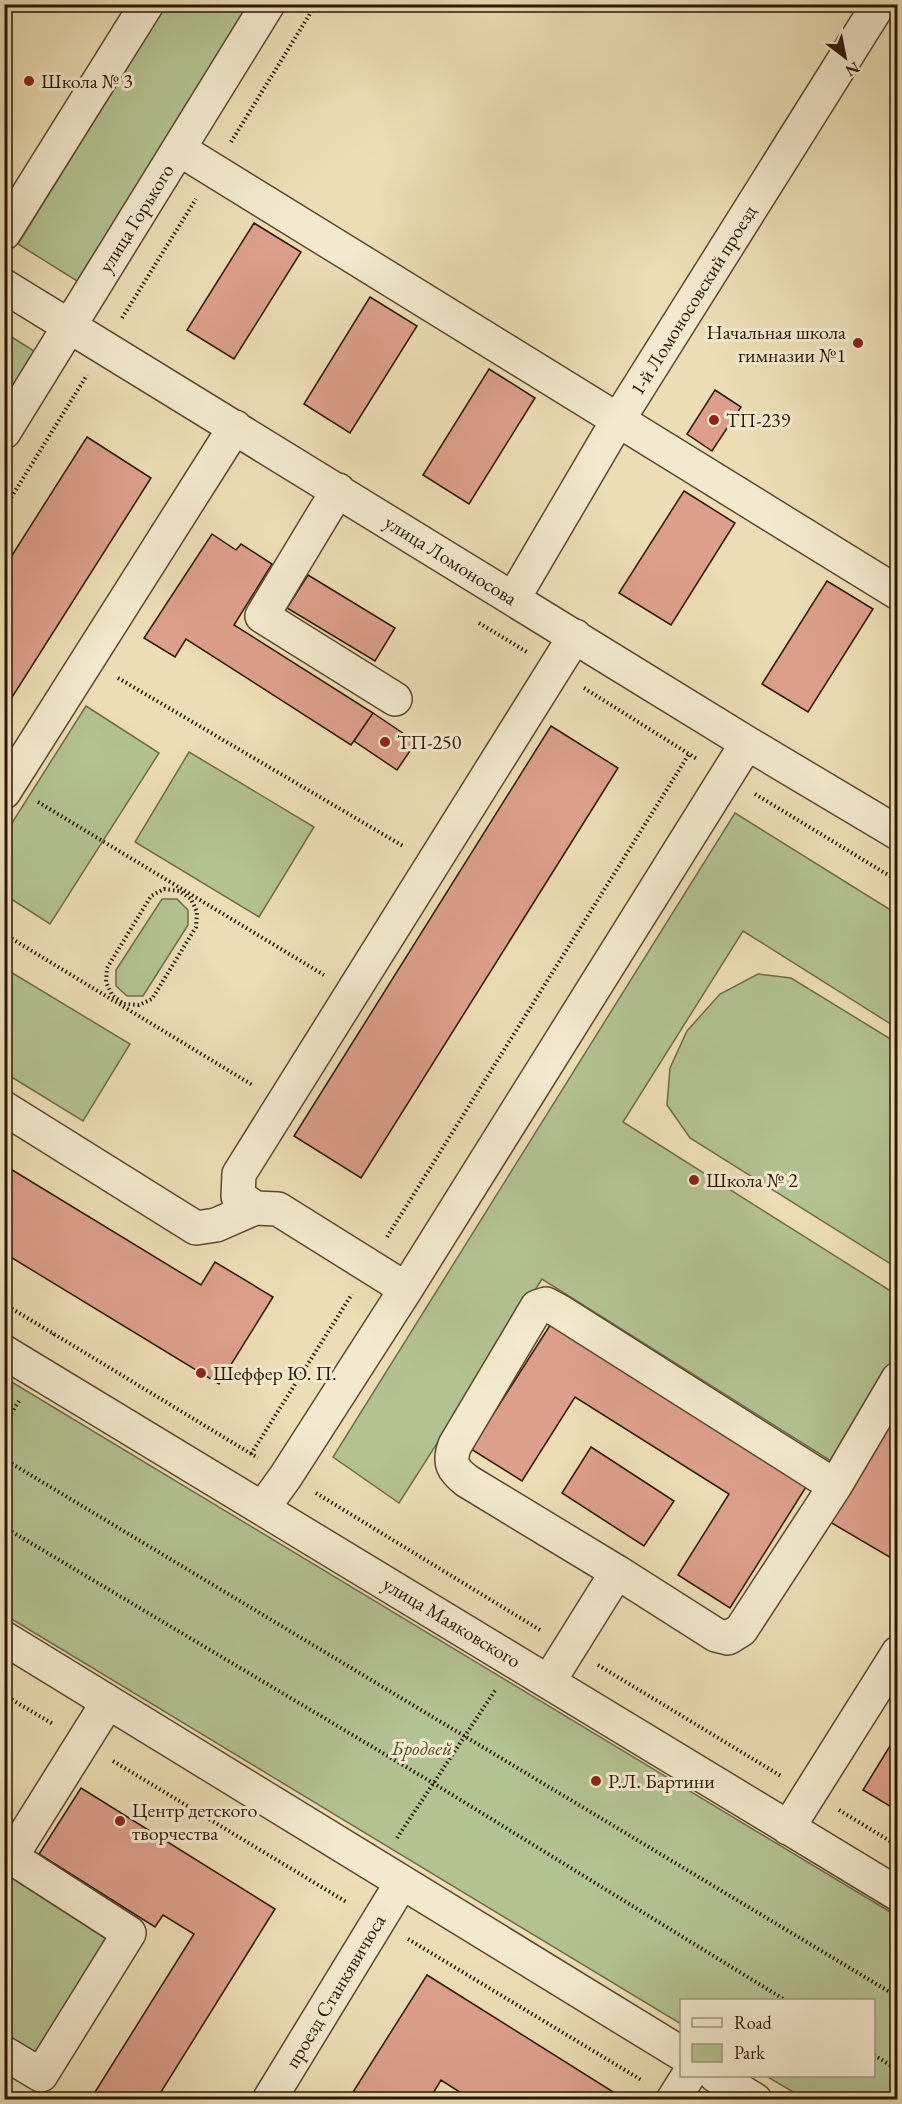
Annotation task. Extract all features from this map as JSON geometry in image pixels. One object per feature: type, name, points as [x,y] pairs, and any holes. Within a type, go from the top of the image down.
[{"type":"street","points":[[4,233],[147,4]]},
{"type":"street","name":"улица Горького","points":[[4,432],[268,4]]},
{"type":"street","name":"1-й Ломоносовский проезд","points":[[513,599],[618,420],[879,4]]},
{"type":"street","points":[[179,149],[897,593]]},
{"type":"street","name":"улица Ломоносова","points":[[4,286],[897,833]]},
{"type":"street","points":[[7,788],[235,427]]},
{"type":"street","points":[[338,490],[262,616],[395,699]]},
{"type":"street","points":[[255,1209],[238,1196],[239,1174],[575,636]]},
{"type":"street","points":[[263,1508],[406,1289],[747,743]]},
{"type":"street","points":[[4,1108],[196,1228],[216,1225],[255,1209],[278,1209],[406,1289]]},
{"type":"street","points":[[835,1486],[546,1304],[537,1307],[450,1457],[455,1472],[467,1481],[716,1635],[728,1638],[741,1630],[835,1486],[897,1379]]},
{"type":"street","name":"улица Маяковского","points":[[4,1352],[897,1894]]},
{"type":"street","points":[[549,1682],[616,1572]]},
{"type":"street","points":[[4,1638],[680,2054]]},
{"type":"street","points":[[788,1828],[897,1653]]},
{"type":"street","points":[[4,2053],[41,2075],[129,1933],[11,1857],[108,1702]]},
{"type":"street","name":"проезд Станкявичюса","points":[[269,2100],[402,1882]]},
{"type":"street","points":[[663,2093],[687,2077]]},
{"type":"street","points":[[718,2077],[755,2100]]},
{"type":"path","points":[[4,509],[316,4]]},
{"type":"path","points":[[88,661],[432,864]]},
{"type":"path","points":[[251,1454],[689,754]]},
{"type":"path","points":[[7,788],[353,992]]},
{"type":"path","points":[[164,890],[179,891],[191,899],[197,912],[196,927],[152,999],[139,1005],[124,1004],[112,995],[106,982],[107,968],[151,896],[164,890]]},
{"type":"path","points":[[4,934],[283,1103]]},
{"type":"path","points":[[54,1334],[897,1846]]},
{"type":"path","points":[[4,1459],[897,1997]]},
{"type":"path","points":[[4,1527],[433,1783],[782,1999]]},
{"type":"path","points":[[4,1695],[663,2093]]},
{"type":"path","points":[[875,2056],[897,2070]]},
{"type":"green space","points":[[166,5],[249,5],[77,281],[18,244]]},
{"type":"green space","points":[[5,333],[34,351],[5,399]]},
{"type":"green space","points":[[86,706],[159,753],[50,924],[5,895],[5,834]]},
{"type":"green space","points":[[189,752],[314,827],[259,917],[135,842]]},
{"type":"green space","points":[[735,813],[897,914],[897,1028],[743,931],[623,1122],[897,1295],[897,1360],[831,1461],[542,1279],[399,1503],[333,1457]]},
{"type":"green space","points":[[162,899],[177,899],[188,910],[188,925],[143,996],[127,996],[116,986],[116,970]]},
{"type":"green space","points":[[4,968],[130,1044],[83,1121],[5,1073]]},
{"type":"green space","points":[[758,974],[791,978],[897,1043],[897,1268],[690,1138],[667,1105],[670,1068],[687,1031],[720,994]]},
{"type":"green space","name":"Бродвей","points":[[5,1378],[897,1916],[897,2099],[805,2099],[768,2077],[875,2077],[875,1999],[680,1999],[680,2023],[5,1615]]},
{"type":"green space","points":[[10,1866],[120,1937],[41,2063],[5,2040],[4,1874]]},
{"type":"building","points":[[254,223],[301,252],[234,359],[187,330]]},
{"type":"building","points":[[370,297],[417,326],[350,433],[304,404]]},
{"type":"building","points":[[489,369],[535,398],[469,504],[423,475]]},
{"type":"building","name":"ТП-239","points":[[715,390],[741,407],[712,451],[687,434]]},
{"type":"building","points":[[87,437],[151,478],[4,710],[4,568]]},
{"type":"building","points":[[684,491],[735,523],[671,625],[619,593]]},
{"type":"building","points":[[212,534],[236,550],[241,544],[272,564],[234,625],[373,713],[351,745],[186,639],[175,657],[144,638]]},
{"type":"building","points":[[308,575],[395,628],[375,661],[287,608]]},
{"type":"building","points":[[827,581],[873,609],[808,712],[762,684]]},
{"type":"building","name":"ТП-250","points":[[373,713],[416,742],[397,770],[354,741]]},
{"type":"building","points":[[551,726],[618,768],[361,1178],[294,1136]]},
{"type":"building","points":[[4,1165],[201,1285],[215,1262],[273,1297],[219,1384],[4,1253]]},
{"type":"building","points":[[554,1319],[811,1479],[730,1608],[678,1575],[729,1494],[575,1397],[522,1481],[471,1449]]},
{"type":"building","points":[[898,1410],[898,1562],[830,1522]]},
{"type":"building","points":[[591,1447],[674,1501],[644,1546],[562,1493]]},
{"type":"building","points":[[898,1733],[898,1811],[863,1790]]},
{"type":"building","points":[[81,1788],[275,1909],[156,2100],[90,2100],[194,1934],[163,1915],[155,1927],[39,1854]]},
{"type":"building","points":[[427,1975],[626,2100],[472,2100],[441,2080],[429,2100],[348,2100]]},
{"type":"place","name":"Школа № 3","points":[[29,81]]},
{"type":"place","name":"Начальная школа гимназии №1","points":[[858,343]]},
{"type":"place","name":"ТП-239","points":[[714,420]]},
{"type":"place","name":"ТП-250","points":[[385,742]]},
{"type":"place","name":"Школа № 2","points":[[694,1180]]},
{"type":"place","name":"Шеффер Ю. П.","points":[[201,1373]]},
{"type":"place","name":"Р.Л. Бартини","points":[[596,1781]]},
{"type":"place","name":"Центр детского творчества","points":[[120,1821]]}]
